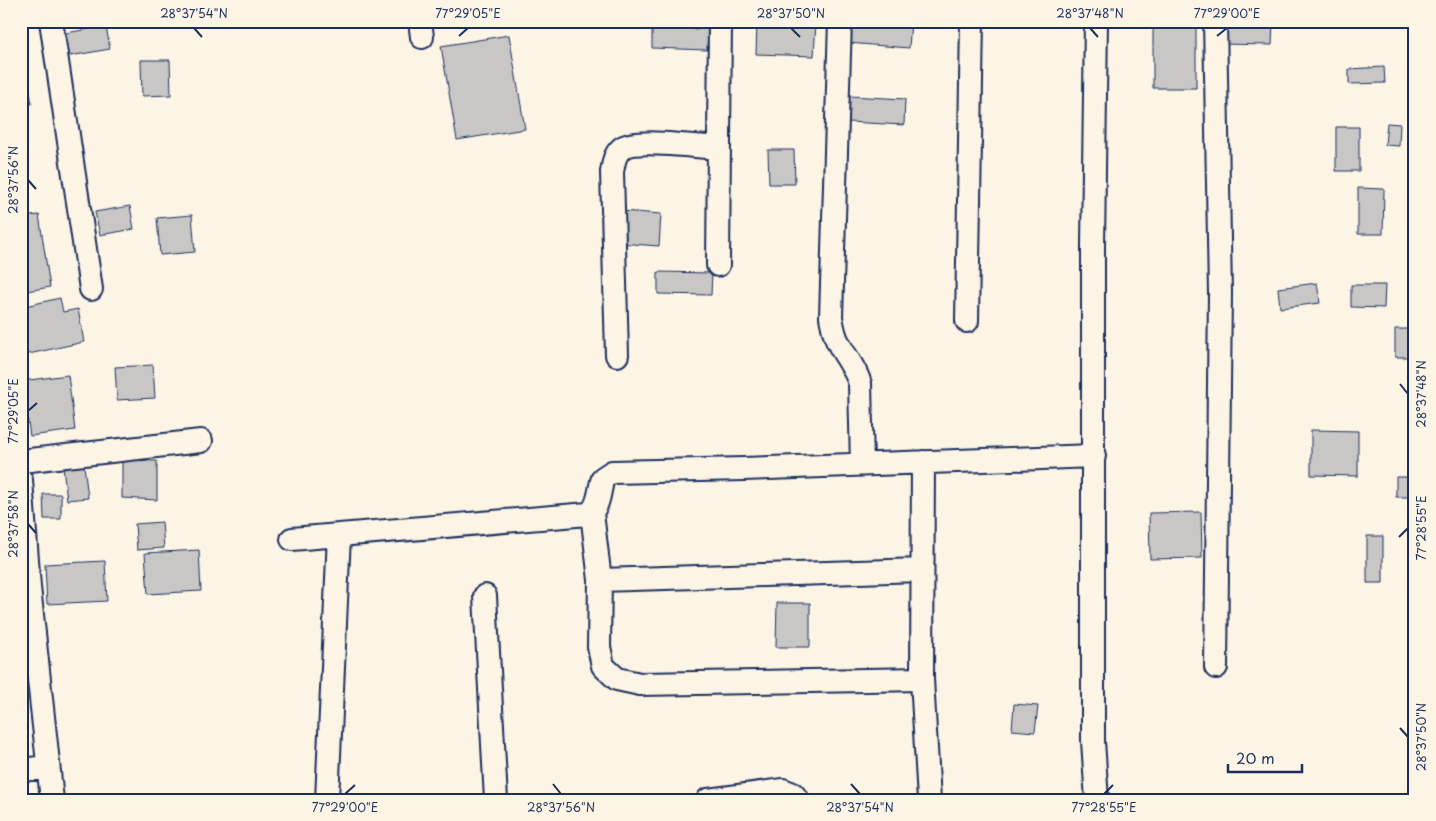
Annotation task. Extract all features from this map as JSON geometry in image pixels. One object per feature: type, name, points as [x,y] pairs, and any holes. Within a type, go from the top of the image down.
[{"type":"street","points":[[51,21],[91,289]]},
{"type":"street","points":[[718,265],[720,21]]},
{"type":"street","points":[[840,21],[832,317],[833,331],[838,343],[857,375],[860,384],[862,464]]},
{"type":"street","points":[[967,321],[972,21]]},
{"type":"street","points":[[1096,21],[1093,245],[1093,741],[1097,800]]},
{"type":"street","points":[[1215,21],[1220,293],[1216,667]]},
{"type":"street","points":[[618,356],[612,172],[615,156],[628,145],[641,143],[718,148]]},
{"type":"street","points":[[21,461],[201,441]]},
{"type":"street","points":[[922,679],[640,684],[618,679],[604,666],[599,647],[600,580],[592,513],[603,478],[612,472],[1094,456]]},
{"type":"street","points":[[923,462],[921,570],[922,679],[929,800]]},
{"type":"street","points":[[21,480],[25,587],[52,800]]},
{"type":"street","points":[[292,539],[592,513]]},
{"type":"street","points":[[328,800],[339,535]]},
{"type":"street","points":[[600,580],[921,570]]},
{"type":"street","points":[[485,596],[496,800]]},
{"type":"street","points":[[21,770],[48,767]]},
{"type":"street","points":[[708,800],[783,790],[793,794],[798,800]]},
{"type":"building","points":[[757,21],[816,21],[814,56],[756,54]]},
{"type":"building","points":[[849,21],[911,21],[909,48],[848,43]]},
{"type":"building","points":[[1153,21],[1196,21],[1196,88],[1153,88]]},
{"type":"building","points":[[1218,21],[1273,21],[1272,45],[1218,44]]},
{"type":"building","points":[[106,26],[110,49],[70,56],[66,33]]},
{"type":"building","points":[[652,28],[708,29],[707,50],[652,48]]},
{"type":"building","points":[[509,35],[525,129],[457,140],[441,46]]},
{"type":"building","points":[[141,60],[170,60],[171,95],[142,96]]},
{"type":"building","points":[[1384,67],[1385,83],[1349,84],[1349,69]]},
{"type":"building","points":[[26,68],[32,104],[21,106],[21,69]]},
{"type":"building","points":[[849,96],[905,99],[904,125],[848,122]]},
{"type":"building","points":[[1387,123],[1400,124],[1399,146],[1385,145]]},
{"type":"building","points":[[1336,127],[1359,127],[1359,171],[1336,171]]},
{"type":"building","points":[[768,150],[794,150],[795,184],[769,184]]},
{"type":"building","points":[[1358,188],[1384,189],[1383,234],[1358,234]]},
{"type":"building","points":[[130,206],[134,229],[100,235],[95,212]]},
{"type":"building","points":[[621,211],[661,214],[659,246],[619,243]]},
{"type":"building","points":[[39,215],[50,287],[21,292],[21,217]]},
{"type":"building","points":[[192,215],[195,252],[160,255],[157,218]]},
{"type":"building","points":[[658,272],[712,273],[711,295],[658,294]]},
{"type":"building","points":[[1317,283],[1320,303],[1280,308],[1278,288]]},
{"type":"building","points":[[1351,285],[1385,285],[1384,308],[1351,307]]},
{"type":"building","points":[[60,298],[63,312],[78,309],[84,342],[24,355],[21,341],[21,307]]},
{"type":"building","points":[[1395,329],[1415,329],[1415,357],[1395,357]]},
{"type":"building","points":[[153,365],[155,398],[117,400],[115,367]]},
{"type":"building","points":[[68,375],[75,430],[30,436],[22,381]]},
{"type":"building","points":[[1311,430],[1358,431],[1358,476],[1311,475]]},
{"type":"building","points":[[122,460],[157,461],[157,500],[122,498]]},
{"type":"building","points":[[84,465],[88,498],[67,500],[63,467]]},
{"type":"building","points":[[1396,477],[1413,477],[1414,497],[1396,497]]},
{"type":"building","points":[[43,494],[61,494],[61,519],[44,519]]},
{"type":"building","points":[[1201,512],[1202,558],[1150,559],[1149,513]]},
{"type":"building","points":[[162,522],[164,548],[137,550],[135,524]]},
{"type":"building","points":[[1367,536],[1383,536],[1383,583],[1367,583]]},
{"type":"building","points":[[199,550],[201,591],[148,594],[145,553]]},
{"type":"building","points":[[105,561],[107,601],[47,604],[45,564]]},
{"type":"building","points":[[21,598],[37,693],[21,695]]},
{"type":"building","points":[[777,603],[810,603],[810,647],[776,647]]},
{"type":"building","points":[[1014,704],[1038,706],[1035,732],[1012,730]]}]
